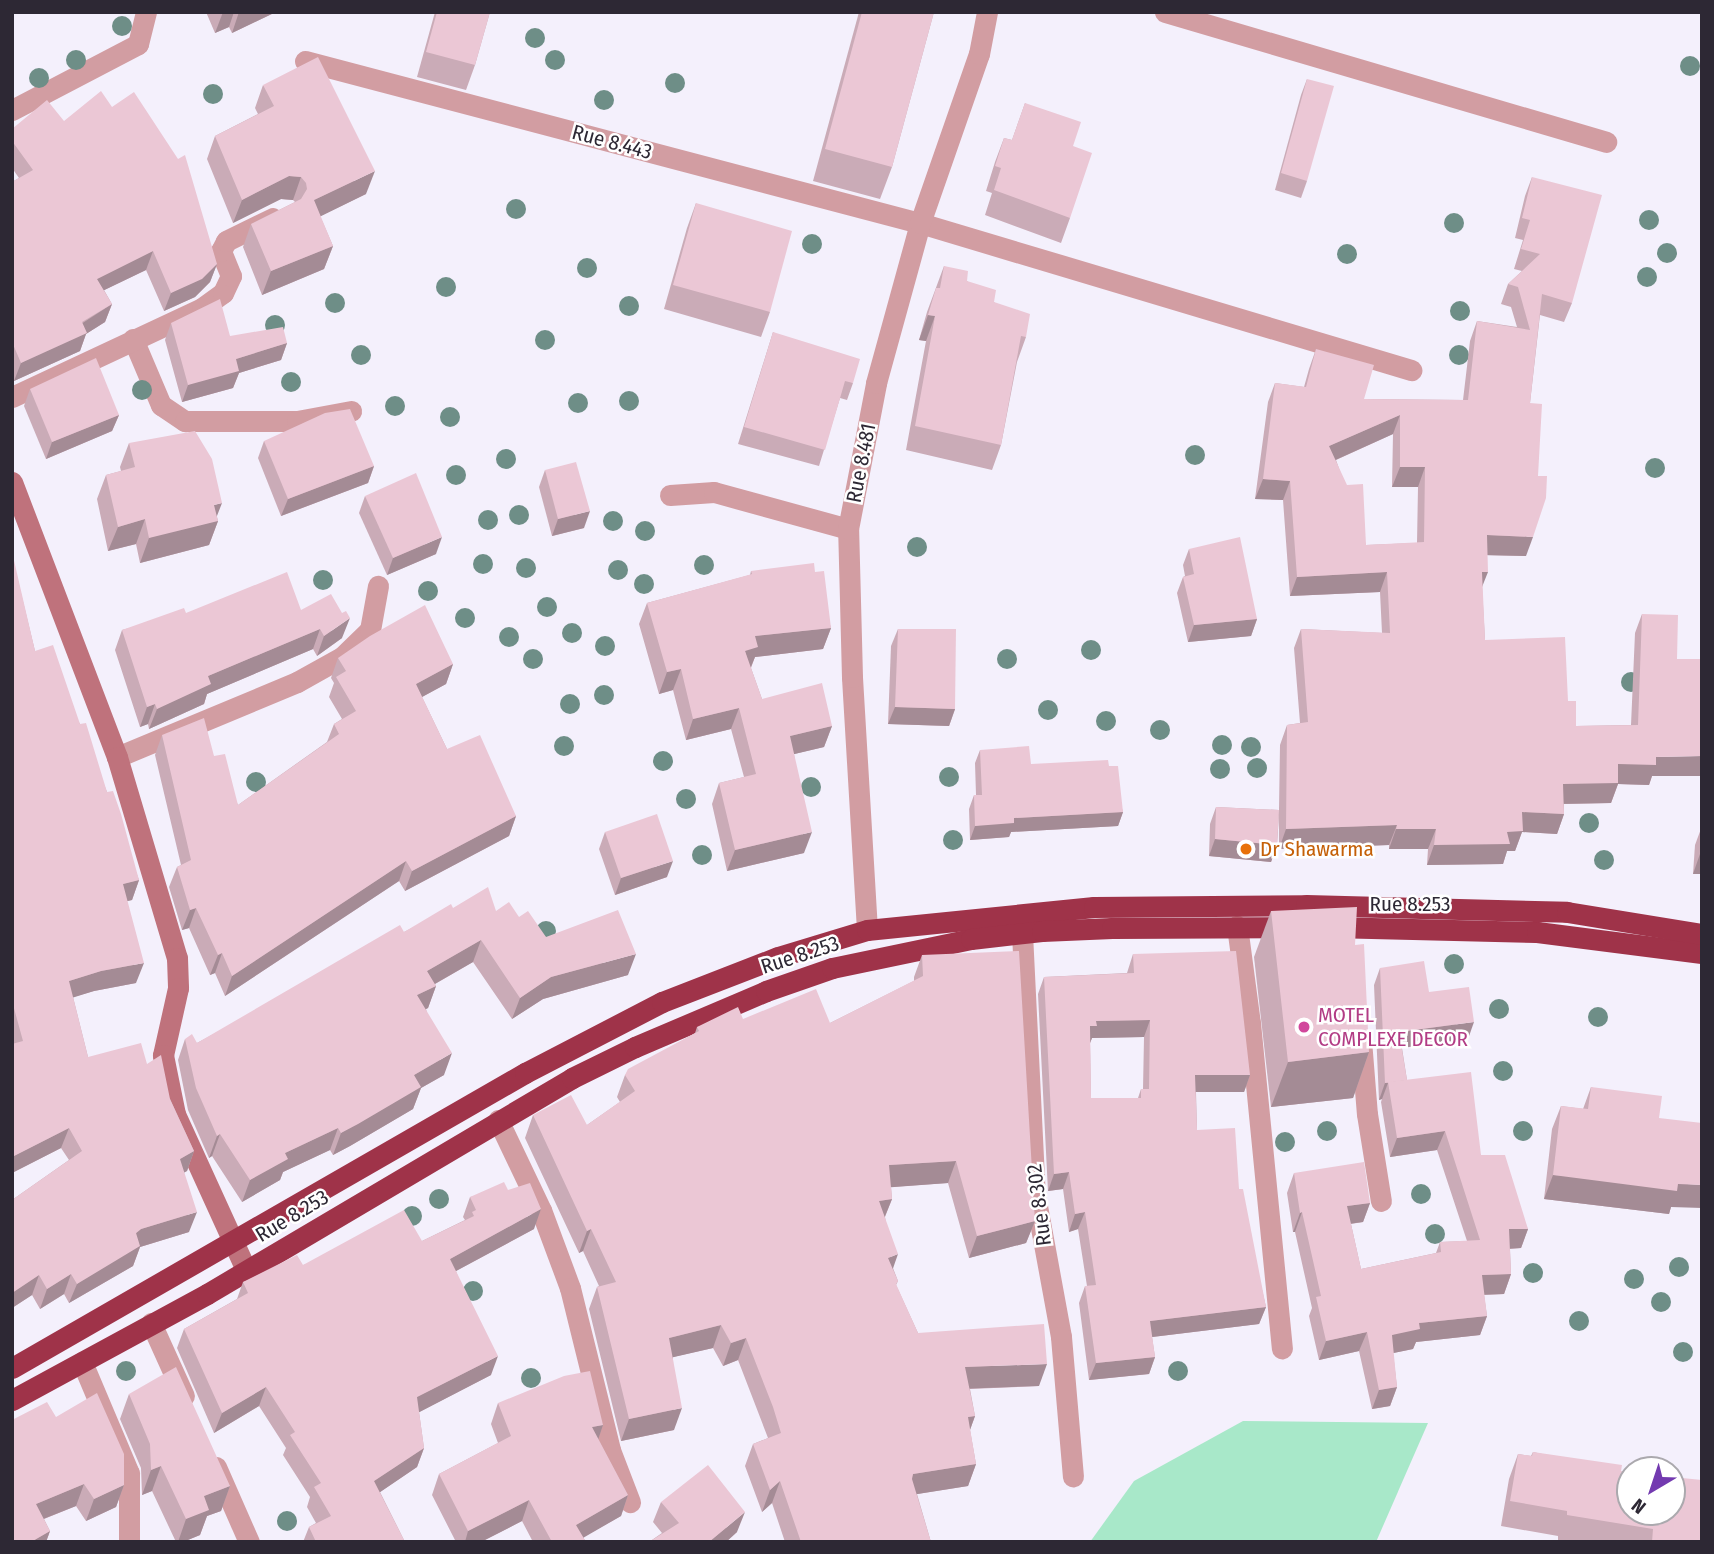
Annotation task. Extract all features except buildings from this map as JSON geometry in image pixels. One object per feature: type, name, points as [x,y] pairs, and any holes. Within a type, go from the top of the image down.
[{"type":"highway","name":"Rue 8.253","points":[[12,1368],[525,1073],[662,1002],[778,957],[867,930],[1094,907],[1306,905],[1567,912],[1702,934]]},
{"type":"highway","name":"Rue 8.253","points":[[12,1400],[246,1270],[498,1120],[635,1047],[766,991],[832,968],[902,951],[1022,933],[1112,928],[1407,927],[1537,932],[1702,953]]},
{"type":"street","points":[[12,110],[138,44],[146,12]]},
{"type":"street","name":"Rue 8.481","points":[[867,930],[852,677],[848,528],[876,383],[920,223],[979,54],[987,12]]},
{"type":"street","points":[[1165,12],[1606,142]]},
{"type":"street","name":"Rue 8.443","points":[[305,61],[920,223],[1411,370]]},
{"type":"street","points":[[12,397],[202,308],[223,293],[231,276],[221,251],[226,241],[286,211]]},
{"type":"street","points":[[133,339],[161,404],[185,421],[298,421],[351,411]]},
{"type":"street","points":[[12,482],[117,757],[177,958],[178,988],[163,1055],[167,1086],[175,1114],[230,1241],[246,1270]]},
{"type":"street","points":[[670,495],[714,492],[848,528]]},
{"type":"street","points":[[117,757],[297,682],[342,657],[370,630],[378,586]]},
{"type":"street","points":[[1237,926],[1250,1023],[1282,1348]]},
{"type":"street","points":[[1360,929],[1360,955]]},
{"type":"street","name":"Rue 8.302","points":[[1022,933],[1035,1195],[1061,1337],[1073,1476]]},
{"type":"street","points":[[1361,1020],[1367,1114],[1381,1201]]},
{"type":"street","points":[[498,1120],[541,1210],[570,1289],[610,1450],[630,1502]]},
{"type":"street","points":[[150,1322],[192,1414]]},
{"type":"street","points":[[82,1362],[129,1473],[128,1542]]},
{"type":"street","points":[[208,1450],[250,1542]]},
{"type":"green space","points":[[1243,1421],[1428,1423],[1376,1542],[1090,1542],[1134,1481]]},
{"type":"place","name":"Dr Shawarma","points":[[1246,849]]},
{"type":"place","name":"MOTEL COMPLEXE DECOR","points":[[1304,1027]]}]
